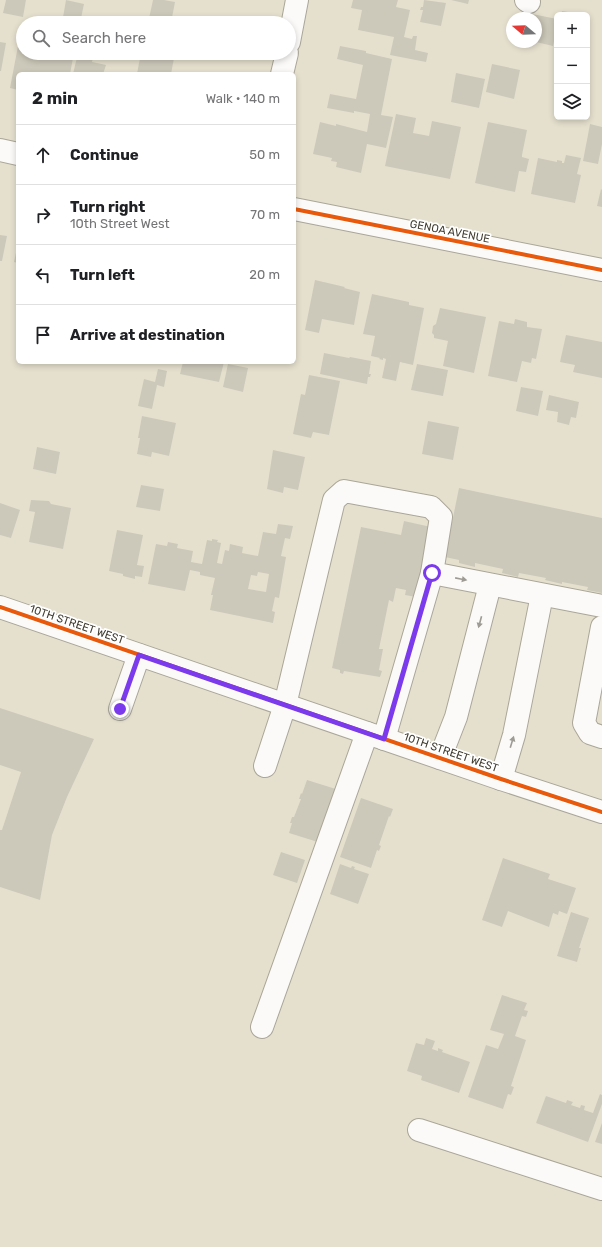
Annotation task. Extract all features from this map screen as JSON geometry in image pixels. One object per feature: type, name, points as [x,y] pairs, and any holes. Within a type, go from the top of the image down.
[{"type":"main road","points":[[295,16],[298,0]]},
{"type":"main road","points":[[282,72],[285,60]]},
{"type":"main road","points":[[0,150],[16,154]]},
{"type":"main road","name":"GENOA AVENUE","points":[[296,209],[602,270]]},
{"type":"main road","points":[[262,1027],[376,736],[432,573],[441,517],[431,506],[344,492],[334,500],[285,705],[265,766]]},
{"type":"main road","points":[[432,573],[602,606]]},
{"type":"main road","points":[[440,758],[456,717],[490,585]]},
{"type":"main road","points":[[501,779],[514,734],[542,595]]},
{"type":"main road","name":"10TH STREET WEST","points":[[0,607],[501,779],[602,812]]},
{"type":"main road","points":[[602,627],[584,723],[590,733],[602,737]]},
{"type":"main road","points":[[120,709],[139,655]]},
{"type":"main road","points":[[419,1130],[602,1189]]},
{"type":"building","points":[[6,0],[26,0],[23,16],[3,13]]},
{"type":"building","points":[[66,0],[84,4],[81,16],[63,16]]},
{"type":"building","points":[[153,0],[175,2],[172,16],[150,16]]},
{"type":"building","points":[[353,0],[398,0],[396,7],[410,10],[404,37],[412,39],[413,36],[417,36],[415,50],[428,53],[426,62],[390,55],[394,37],[358,30],[362,10],[351,8]]},
{"type":"building","points":[[424,0],[446,3],[441,26],[420,22],[423,10],[420,10],[421,7],[423,7]]},
{"type":"building","points":[[451,0],[469,0],[468,4]]},
{"type":"building","points":[[542,16],[554,18],[553,46],[542,43]]},
{"type":"building","points":[[0,42],[6,43],[1,71],[0,71]]},
{"type":"building","points":[[340,46],[366,51],[366,53],[392,59],[381,115],[393,117],[386,148],[367,144],[361,173],[336,167],[337,162],[331,161],[332,158],[313,154],[320,122],[336,126],[336,124],[367,132],[370,114],[354,111],[354,113],[327,108],[330,94],[356,99],[363,65],[337,59]]},
{"type":"building","points":[[16,56],[16,60],[73,60],[70,72],[16,72],[16,90],[10,88]]},
{"type":"building","points":[[76,60],[92,60],[92,62],[106,65],[104,72],[73,72]]},
{"type":"building","points":[[140,60],[174,60],[171,72],[137,72]]},
{"type":"building","points":[[492,64],[520,70],[514,99],[486,92]]},
{"type":"building","points":[[456,73],[485,79],[479,108],[451,102]]},
{"type":"building","points":[[396,114],[416,118],[413,133],[429,136],[432,121],[461,127],[450,179],[385,166]]},
{"type":"building","points":[[488,122],[527,130],[522,157],[529,159],[526,172],[519,171],[515,192],[475,183]]},
{"type":"building","points":[[590,124],[602,127],[602,144],[598,164],[583,161]]},
{"type":"building","points":[[566,155],[581,158],[577,174],[581,175],[575,203],[531,194],[538,158],[557,162],[557,160],[564,163]]},
{"type":"building","points":[[601,189],[602,190],[602,207],[597,206]]},
{"type":"building","points":[[0,235],[7,236],[2,261],[0,261]]},
{"type":"building","points":[[315,280],[360,292],[354,325],[322,319],[319,333],[305,330]]},
{"type":"building","points":[[372,294],[409,302],[409,305],[424,308],[413,365],[400,362],[396,381],[382,378],[386,359],[383,358],[383,360],[371,356],[375,336],[363,334]]},
{"type":"building","points":[[440,308],[486,317],[474,373],[443,366],[448,341],[434,338],[432,333]]},
{"type":"building","points":[[515,319],[527,322],[527,327],[542,329],[536,359],[532,358],[531,363],[522,361],[517,382],[488,376],[499,321],[514,324]]},
{"type":"building","points":[[566,335],[602,342],[602,378],[573,372],[575,365],[560,362]]},
{"type":"building","points":[[324,353],[371,361],[369,374],[371,374],[370,377],[368,377],[367,384],[320,374]]},
{"type":"building","points":[[182,364],[224,364],[219,382],[180,374]]},
{"type":"building","points":[[228,364],[248,368],[243,392],[223,387]]},
{"type":"building","points":[[417,364],[448,370],[443,396],[411,390]]},
{"type":"building","points":[[158,369],[167,371],[164,387],[157,385],[152,409],[138,406],[144,379],[155,382]]},
{"type":"building","points":[[309,375],[340,381],[329,435],[313,432],[311,438],[293,434],[301,394],[305,395]]},
{"type":"building","points":[[521,387],[543,391],[538,416],[516,411]]},
{"type":"building","points":[[549,395],[579,402],[576,418],[571,417],[569,425],[557,422],[558,412],[546,410]]},
{"type":"building","points":[[142,416],[176,423],[169,456],[152,452],[151,457],[137,454]]},
{"type":"building","points":[[428,421],[459,427],[453,460],[422,454]]},
{"type":"building","points":[[37,447],[60,452],[56,474],[33,469]]},
{"type":"building","points":[[273,450],[305,457],[298,490],[284,487],[283,493],[267,489]]},
{"type":"building","points":[[141,485],[164,489],[160,511],[136,507]]},
{"type":"building","points":[[459,488],[602,518],[602,593],[587,590],[588,587],[562,582],[562,584],[545,580],[546,578],[519,573],[518,577],[502,573],[503,569],[475,563],[475,567],[459,563],[459,560],[445,557]]},
{"type":"building","points":[[31,500],[49,501],[51,504],[71,508],[63,549],[29,542],[35,512],[29,511]]},
{"type":"building","points":[[0,503],[20,510],[11,538],[0,535]]},
{"type":"building","points":[[404,521],[431,527],[416,597],[405,595],[406,590],[396,588],[393,602],[389,600],[379,649],[383,649],[379,670],[382,671],[380,677],[344,671],[343,674],[340,673],[340,670],[332,668],[361,527],[401,535]]},
{"type":"building","points":[[278,524],[293,526],[290,539],[285,538],[281,556],[286,557],[279,598],[275,597],[272,611],[275,612],[273,623],[210,610],[213,595],[211,595],[215,578],[200,575],[200,572],[190,570],[185,591],[148,584],[156,544],[167,546],[168,542],[178,544],[177,548],[193,551],[191,562],[202,564],[207,540],[218,540],[217,542],[221,543],[217,563],[222,564],[225,550],[229,551],[230,544],[243,547],[242,553],[258,556],[263,532],[276,534]],"holes":[[[258,572],[269,574],[266,592],[248,589],[251,575],[257,576]]]},
{"type":"building","points":[[117,530],[143,535],[137,565],[144,566],[142,577],[135,576],[135,579],[123,576],[123,574],[109,571]]},
{"type":"building","points":[[0,708],[94,739],[67,797],[52,835],[40,900],[0,887],[0,830],[2,830],[21,772],[0,765]]},
{"type":"building","points":[[307,780],[339,790],[321,843],[289,833],[292,817],[294,817],[301,799],[299,799],[301,793],[302,794]]},
{"type":"building","points":[[361,798],[393,809],[379,845],[381,846],[379,851],[377,850],[371,868],[340,857]]},
{"type":"building","points":[[281,852],[305,860],[297,883],[273,875]]},
{"type":"building","points":[[503,858],[550,874],[548,879],[576,888],[567,914],[559,911],[558,915],[553,913],[549,927],[508,911],[502,927],[482,920]]},
{"type":"building","points":[[340,864],[351,868],[352,866],[355,867],[354,869],[369,874],[358,904],[330,894]]},
{"type":"building","points":[[571,912],[589,918],[579,948],[581,948],[577,962],[557,956]]},
{"type":"building","points":[[502,995],[527,1003],[524,1010],[528,1011],[526,1017],[522,1016],[515,1036],[526,1040],[511,1086],[514,1087],[511,1095],[508,1094],[503,1109],[468,1097],[486,1045],[498,1049],[504,1034],[490,1030]]},
{"type":"building","points":[[426,1038],[435,1041],[432,1049],[438,1051],[438,1048],[443,1050],[442,1052],[470,1062],[459,1093],[421,1080],[422,1076],[407,1071],[416,1043],[424,1045]]},
{"type":"building","points":[[600,1094],[602,1095],[602,1104],[588,1142],[536,1123],[546,1096],[566,1103],[567,1100],[573,1102],[571,1105],[580,1108],[581,1105],[585,1106],[584,1110],[593,1113]]},
{"type":"building","points":[[602,1123],[602,1144],[595,1142]]},
{"type":"cycle path","points":[[296,209],[602,270]]},
{"type":"cycle path","points":[[0,607],[501,779],[602,812]]},
{"type":"route","points":[[120,709],[139,655],[384,739],[432,573]]}]
